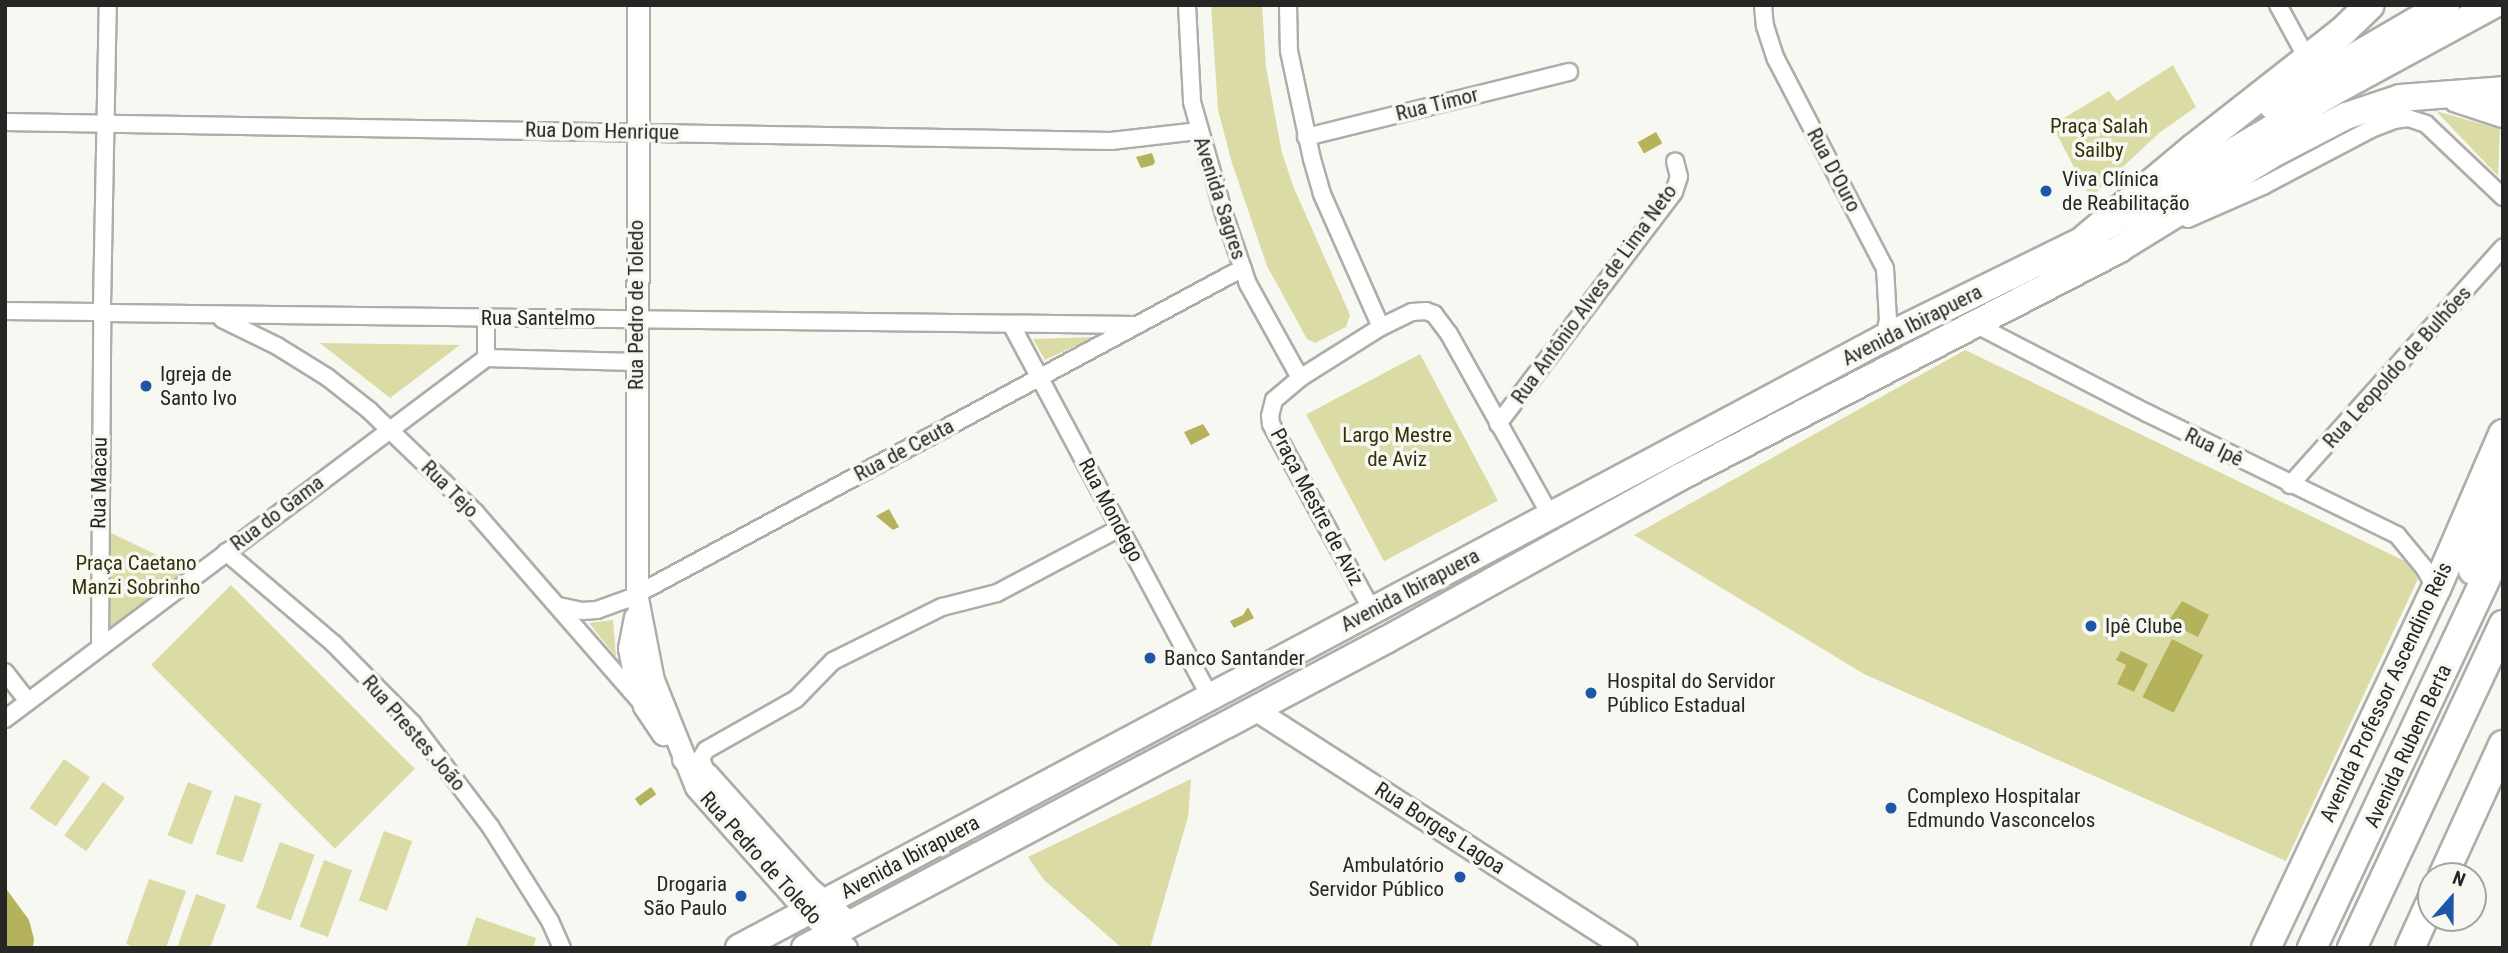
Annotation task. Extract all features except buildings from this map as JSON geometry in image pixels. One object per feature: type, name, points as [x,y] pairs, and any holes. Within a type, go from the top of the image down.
[{"type":"highway","points":[[2085,239],[2308,60],[2371,5]]},
{"type":"highway","points":[[2220,129],[2272,106],[2445,5]]},
{"type":"highway","name":"Avenida Professor Ascendino Reis","points":[[2266,948],[2436,589],[2503,434]]},
{"type":"highway","points":[[2477,599],[2471,587],[2472,575],[2503,487]]},
{"type":"highway","name":"Avenida Rubem Berta","points":[[2312,948],[2503,544]]},
{"type":"highway","name":"Avenida Rubem Berta","points":[[2352,948],[2503,625]]},
{"type":"highway","points":[[2449,862],[2503,745]]},
{"type":"main road","name":"Avenida Ibirapuera","points":[[739,948],[1884,338],[2085,239],[2342,87],[2493,5]]},
{"type":"main road","name":"Avenida Ibirapuera","points":[[805,948],[848,934],[1253,708],[1386,640],[1680,477],[2119,249],[2272,155],[2346,116],[2400,98],[2503,90]]},
{"type":"main road","points":[[2442,94],[2503,114]]},
{"type":"main road","points":[[1253,708],[1256,687],[1273,663]]},
{"type":"street","name":"Rua Macau","points":[[100,646],[102,313],[108,5]]},
{"type":"street","name":"Rua Pedro de Toledo","points":[[638,5],[635,362],[637,599],[629,648],[652,705],[686,762],[696,787],[816,906],[848,934]]},
{"type":"street","name":"Avenida Sagres","points":[[1187,5],[1192,102],[1199,131],[1242,268],[1300,378]]},
{"type":"street","points":[[1288,5],[1289,51],[1306,137],[1322,194],[1381,327]]},
{"type":"street","name":"Rua D'Ouro","points":[[1763,5],[1765,26],[1776,59],[1885,268],[1888,320],[1884,338]]},
{"type":"street","points":[[2278,5],[2308,60]]},
{"type":"street","name":"Rua Timor","points":[[1306,137],[1569,72]]},
{"type":"street","points":[[2119,249],[2263,186],[2393,120],[2414,118],[2427,124],[2503,197]]},
{"type":"street","name":"Rua Dom Henrique","points":[[5,122],[1111,141],[1199,131]]},
{"type":"street","name":"Rua Antônio Alves de Lima Neto","points":[[1498,424],[1674,192],[1679,177],[1675,161]]},
{"type":"street","name":"Rua Leopoldo de Bulhões","points":[[2290,485],[2503,248]]},
{"type":"street","name":"Rua de Ceuta","points":[[559,606],[582,611],[597,610],[637,599],[1242,268]]},
{"type":"street","name":"Rua Santelmo","points":[[5,311],[217,316],[636,317],[1136,325]]},
{"type":"street","name":"Praça Mestre de Aviz","points":[[1373,612],[1270,424],[1275,400],[1300,378],[1381,327],[1412,312],[1426,311],[1434,314],[1449,334],[1550,514]]},
{"type":"street","name":"Rua Tejo","points":[[217,316],[277,346],[327,377],[389,429],[475,512],[652,705],[688,741],[706,750]]},
{"type":"street","points":[[486,318],[486,358],[635,362]]},
{"type":"street","name":"Rua Mondego","points":[[1011,324],[1210,696]]},
{"type":"street","name":"Rua Ipê","points":[[1975,324],[2290,485],[2397,536],[2425,569],[2436,589]]},
{"type":"street","name":"Rua do Gama","points":[[5,719],[486,358]]},
{"type":"street","points":[[707,774],[701,758],[706,750],[796,699],[833,661],[942,607],[997,593],[1120,528]]},
{"type":"street","name":"Rua Prestes João","points":[[226,552],[334,644],[412,723],[490,825],[550,921],[562,948]]},
{"type":"street","points":[[5,672],[28,701]]},
{"type":"street","name":"Rua Borges Lagoa","points":[[1253,708],[1626,948]]},
{"type":"street","name":"Rua Pedro de Toledo","points":[[686,762],[707,774],[816,906]]},
{"type":"green space","points":[[1211,5],[1262,5],[1266,67],[1282,153],[1294,188],[1350,315],[1346,327],[1315,343],[1307,339],[1267,266],[1232,163],[1218,110]]},
{"type":"green space","name":"Praça Salah Sailby","points":[[2173,65],[2196,107],[2159,133],[2090,198],[2052,125],[2109,91],[2117,101]]},
{"type":"green space","points":[[2436,111],[2500,129],[2498,176]]},
{"type":"green space","points":[[1094,337],[1045,360],[1033,339]]},
{"type":"green space","points":[[320,343],[460,345],[390,398]]},
{"type":"green space","name":"Ipê Clube","points":[[1965,350],[2409,563],[2418,579],[2286,861],[1864,674],[1634,535]]},
{"type":"green space","name":"Largo Mestre de Aviz","points":[[1420,354],[1498,501],[1384,561],[1306,415]]},
{"type":"green space","name":"Praça Caetano Manzi Sobrinho","points":[[109,532],[188,570],[107,630]]},
{"type":"green space","points":[[231,585],[415,769],[335,849],[151,665]]},
{"type":"green space","points":[[613,620],[616,656],[617,658],[589,623]]},
{"type":"green space","points":[[64,759],[90,777],[56,827],[30,808]]},
{"type":"green space","points":[[1191,779],[1188,817],[1150,948],[1122,948],[1044,880],[1028,857]]},
{"type":"green space","points":[[103,782],[125,798],[86,851],[64,835]]},
{"type":"green space","points":[[188,782],[212,791],[192,845],[168,835]]},
{"type":"green space","points":[[235,795],[262,804],[242,863],[216,854]]},
{"type":"green space","points":[[384,831],[412,841],[387,911],[359,901]]},
{"type":"green space","points":[[280,842],[315,855],[291,920],[256,908]]},
{"type":"green space","points":[[324,860],[352,870],[328,937],[300,927]]},
{"type":"green space","points":[[149,879],[186,891],[166,948],[137,948],[126,944]]},
{"type":"green space","points":[[196,894],[226,905],[210,948],[177,948]]},
{"type":"green space","points":[[476,917],[536,938],[533,948],[466,948]]},
{"type":"shaded area","points":[[1656,132],[1662,143],[1644,154],[1638,142]]},
{"type":"shaded area","points":[[1152,153],[1155,162],[1153,165],[1141,168],[1136,157]]},
{"type":"shaded area","points":[[1203,424],[1210,435],[1191,445],[1184,432]]},
{"type":"shaded area","points":[[889,509],[899,527],[893,530],[876,516]]},
{"type":"shaded area","points":[[2182,601],[2209,615],[2198,637],[2171,624],[2170,619]]},
{"type":"shaded area","points":[[1248,607],[1254,618],[1234,628],[1230,621],[1243,615]]},
{"type":"shaded area","points":[[2172,639],[2203,655],[2174,713],[2142,697]]},
{"type":"shaded area","points":[[2121,651],[2148,664],[2134,692],[2117,684],[2126,665],[2116,660]]},
{"type":"shaded area","points":[[651,787],[656,794],[640,806],[635,799]]},
{"type":"shaded area","points":[[7,890],[29,920],[34,939],[33,948],[5,948]]},
{"type":"place","name":"Viva Clínica de Reabilitação","points":[[2046,191]]},
{"type":"place","name":"Igreja de Santo Ivo","points":[[146,386]]},
{"type":"place","name":"Ipê Clube","points":[[2091,626]]},
{"type":"place","name":"Banco Santander","points":[[1150,658]]},
{"type":"place","name":"Hospital do Servidor Público Estadual","points":[[1591,693]]},
{"type":"place","name":"Complexo Hospitalar Edmundo Vasconcelos","points":[[1891,808]]},
{"type":"place","name":"Ambulatório Servidor Público","points":[[1460,877]]},
{"type":"place","name":"Drogaria São Paulo","points":[[741,896]]}]
